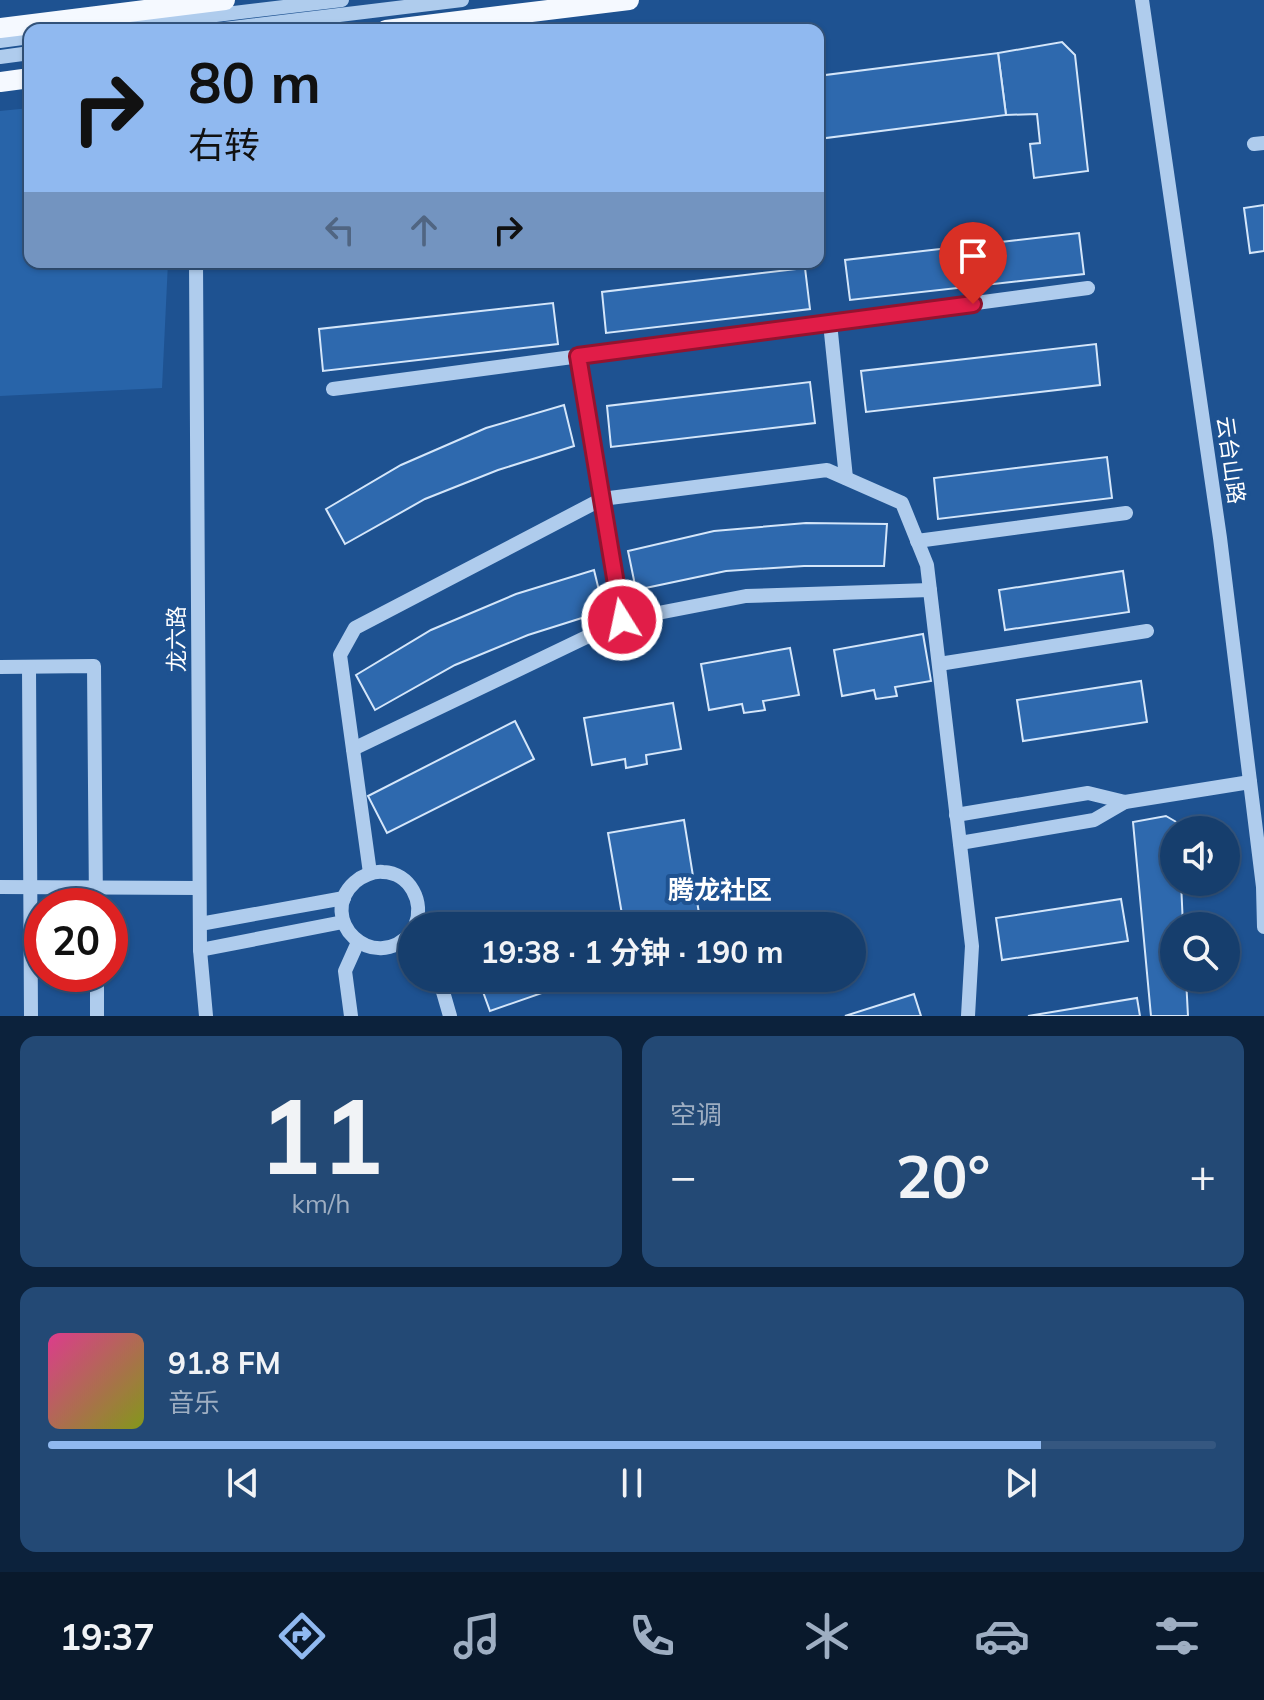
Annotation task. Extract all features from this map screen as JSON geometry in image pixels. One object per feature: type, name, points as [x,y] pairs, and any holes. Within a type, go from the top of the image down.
[{"type":"main road","points":[[435,24],[629,0]]},
{"type":"main road","points":[[47,24],[212,10]]},
{"type":"main road","points":[[0,28],[24,26]]},
{"type":"main road","points":[[0,82],[24,79]]},
{"type":"street","points":[[128,24],[212,10],[342,0]]},
{"type":"street","points":[[265,24],[462,0]]},
{"type":"street","name":"云台山路","points":[[1142,0],[1220,538],[1263,887],[1264,927]]},
{"type":"street","points":[[0,41],[24,38]]},
{"type":"street","points":[[0,57],[24,54]]},
{"type":"street","name":"龙六路","points":[[196,268],[199,888],[206,1016]]},
{"type":"street","points":[[333,389],[1088,288]]},
{"type":"street","points":[[830,323],[846,478]]},
{"type":"street","points":[[578,356],[622,620]]},
{"type":"street","points":[[370,873],[340,655],[355,628],[602,499],[827,470],[902,503],[927,565],[972,946],[968,1016]]},
{"type":"street","points":[[917,541],[1126,513]]},
{"type":"street","points":[[353,749],[622,620],[746,596],[930,590]]},
{"type":"street","points":[[939,664],[1147,631]]},
{"type":"street","points":[[0,667],[94,666],[96,887]]},
{"type":"street","points":[[29,667],[31,1016]]},
{"type":"street","points":[[960,843],[1094,820],[1125,802],[1250,782]]},
{"type":"street","points":[[956,815],[1088,793],[1125,802]]},
{"type":"street","points":[[398,943],[393,947],[369,947],[358,942],[343,922],[344,898],[350,887],[370,873],[383,872],[407,882],[419,905],[418,912]]},
{"type":"street","points":[[0,887],[199,888]]},
{"type":"street","points":[[200,924],[344,898]]},
{"type":"street","points":[[200,950],[343,922]]},
{"type":"street","points":[[351,1016],[345,971],[358,942]]},
{"type":"street","points":[[97,992],[97,1016]]},
{"type":"street","points":[[443,992],[450,1016]]},
{"type":"shaded area","points":[[24,109],[24,268],[168,268],[162,388],[0,396],[0,111]]},
{"type":"building","points":[[1062,42],[1075,55],[1088,171],[1034,178],[1030,144],[1040,143],[1037,114],[1006,115],[998,53]]},
{"type":"building","points":[[998,53],[1006,115],[824,138],[824,75]]},
{"type":"building","points":[[1264,205],[1264,251],[1250,253],[1244,208]]},
{"type":"building","points":[[1079,233],[1084,274],[850,300],[845,260]]},
{"type":"building","points":[[805,268],[810,309],[606,333],[602,292]]},
{"type":"building","points":[[553,303],[558,344],[323,371],[319,329]]},
{"type":"building","points":[[1096,344],[1100,385],[866,412],[861,371]]},
{"type":"building","points":[[810,382],[815,423],[611,447],[607,406]]},
{"type":"building","points":[[564,405],[574,446],[498,470],[425,499],[345,544],[326,509],[401,465],[486,428]]},
{"type":"building","points":[[1107,457],[1112,498],[938,519],[934,478]]},
{"type":"building","points":[[806,523],[887,524],[884,566],[804,566],[726,571],[636,590],[628,551],[714,531]]},
{"type":"building","points":[[594,570],[604,611],[528,635],[455,665],[375,710],[356,675],[431,630],[516,594]]},
{"type":"building","points":[[1123,571],[1129,612],[1005,630],[999,590]]},
{"type":"building","points":[[923,634],[931,681],[895,687],[897,696],[876,699],[874,690],[842,696],[834,650]]},
{"type":"building","points":[[790,648],[799,695],[763,701],[765,710],[744,713],[742,704],[709,710],[701,664]]},
{"type":"building","points":[[1141,681],[1147,722],[1023,741],[1017,700]]},
{"type":"building","points":[[673,703],[681,749],[646,755],[647,764],[626,768],[625,759],[592,765],[584,718]]},
{"type":"building","points":[[515,721],[534,759],[387,833],[368,796]]},
{"type":"building","points":[[1160,817],[1160,896],[1182,896],[1182,912],[1160,912],[1160,992],[1187,992],[1188,1016],[1151,1016],[1133,822]]},
{"type":"building","points":[[684,820],[699,912],[622,912],[608,833]]},
{"type":"building","points":[[1121,899],[1128,941],[1002,960],[996,918]]},
{"type":"building","points":[[483,992],[545,992],[490,1011]]},
{"type":"building","points":[[914,994],[921,1016],[845,1016]]},
{"type":"building","points":[[1137,998],[1140,1016],[1028,1016]]},
{"type":"district","name":"腾龙社区","points":[[720,889]]},
{"type":"route","points":[[622,620],[578,356],[973,304]]}]
